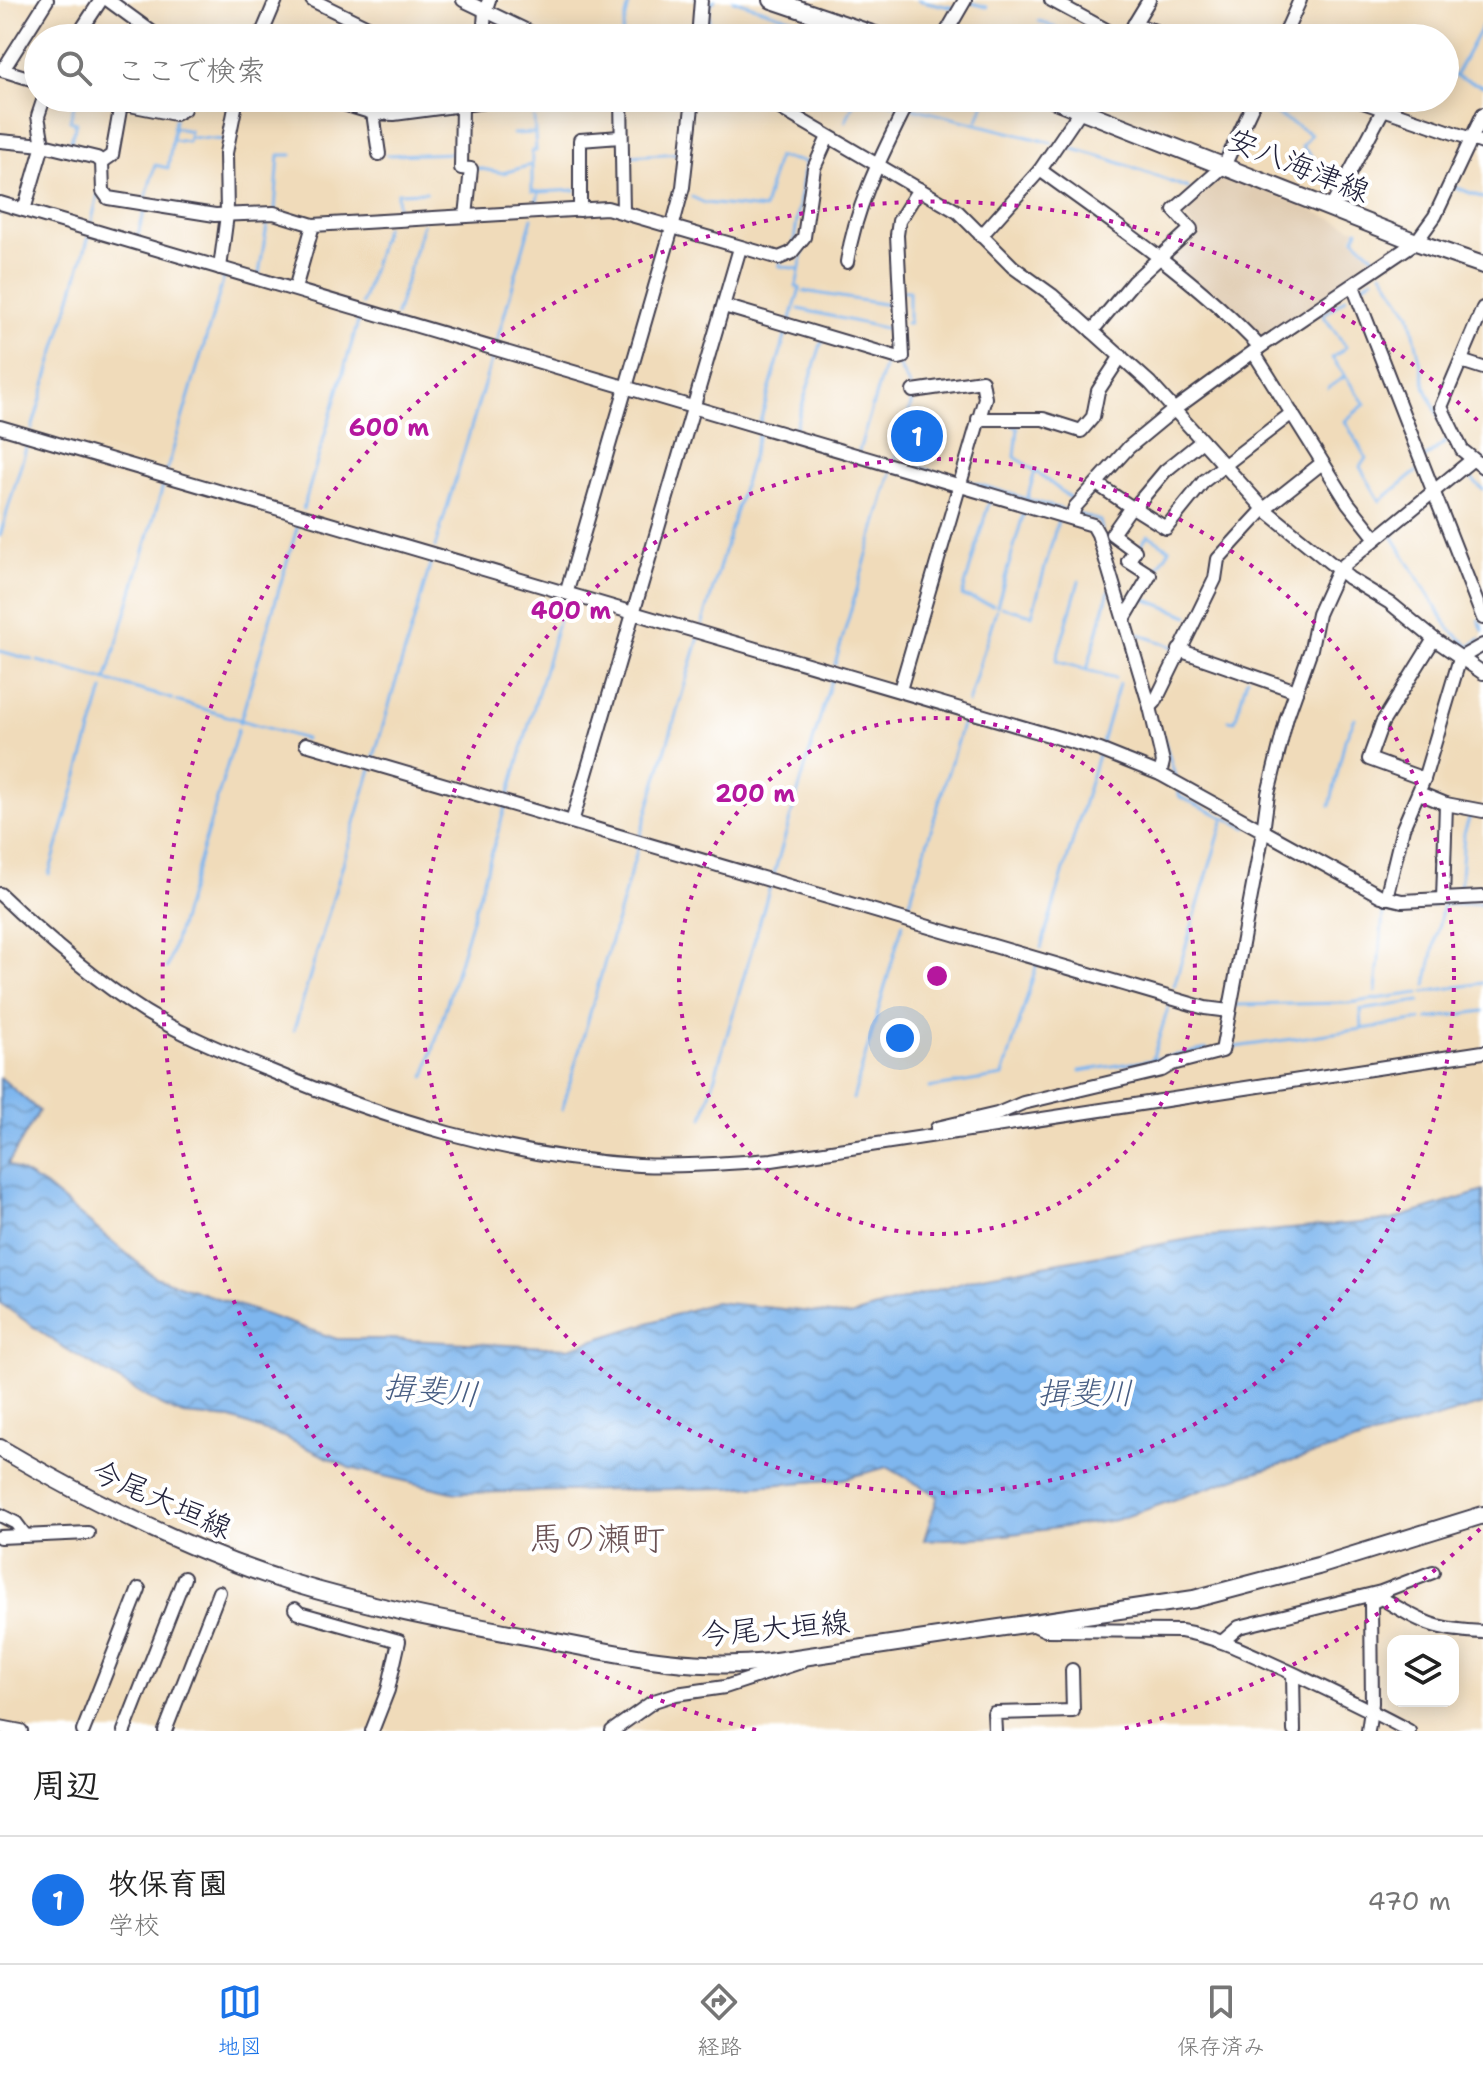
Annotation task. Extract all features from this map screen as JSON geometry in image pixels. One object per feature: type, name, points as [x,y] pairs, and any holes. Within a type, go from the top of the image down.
[{"type":"main road","points":[[772,0],[843,24]]},
{"type":"main road","name":"安八海津線","points":[[1103,112],[1224,166],[1416,242],[1483,265]]},
{"type":"main road","name":"今尾大垣線","points":[[0,1448],[101,1503],[209,1552],[269,1575],[366,1603],[699,1666],[735,1666],[806,1657],[1162,1605],[1225,1592],[1483,1515]]},
{"type":"street","points":[[31,24],[47,0]]},
{"type":"street","points":[[85,24],[101,0]]},
{"type":"street","points":[[108,0],[141,24]]},
{"type":"street","points":[[266,24],[276,0]]},
{"type":"street","points":[[312,0],[360,24]]},
{"type":"street","points":[[463,0],[487,5],[519,24]]},
{"type":"street","points":[[699,24],[701,0]]},
{"type":"street","points":[[951,24],[965,0]]},
{"type":"street","points":[[1051,0],[1097,24]]},
{"type":"street","points":[[1134,24],[1149,0]]},
{"type":"street","points":[[1289,24],[1300,0]]},
{"type":"street","points":[[24,34],[1,69],[24,76]]},
{"type":"street","points":[[24,210],[43,145],[39,112]]},
{"type":"street","points":[[102,162],[112,155],[120,112]]},
{"type":"street","points":[[220,268],[227,215],[226,153],[234,112]]},
{"type":"street","points":[[366,112],[379,154]]},
{"type":"street","points":[[386,112],[409,112]]},
{"type":"street","points":[[462,112],[461,168],[471,169],[466,216]]},
{"type":"street","points":[[621,112],[623,212]]},
{"type":"street","points":[[567,591],[683,187],[691,112]]},
{"type":"street","points":[[786,112],[958,212],[1013,267],[1052,295],[1121,356],[1175,409],[1264,509],[1338,570],[1390,603],[1483,673]]},
{"type":"street","points":[[847,262],[850,242],[876,165],[903,112]]},
{"type":"street","points":[[981,236],[1040,170],[1080,112]]},
{"type":"street","points":[[1092,331],[1133,282],[1191,229],[1174,210],[1224,166],[1249,112]]},
{"type":"street","points":[[1331,208],[1382,112]]},
{"type":"street","points":[[1389,112],[1477,141]]},
{"type":"street","points":[[1072,517],[1075,507],[1129,447],[1175,409],[1416,242],[1435,216],[1477,141],[1483,114]]},
{"type":"street","points":[[580,210],[580,140],[620,137]]},
{"type":"street","points":[[0,141],[43,145],[97,158],[102,162],[103,191],[108,198],[227,215],[274,213],[313,225],[607,208],[779,258],[798,247],[804,237],[814,168],[828,137]]},
{"type":"street","points":[[1040,170],[1159,257],[1236,322],[1257,350],[1322,463],[1375,537]]},
{"type":"street","points":[[724,306],[903,357],[897,235],[903,214],[919,189]]},
{"type":"street","points":[[0,203],[1093,525],[1150,707],[1163,762],[1160,774]]},
{"type":"street","points":[[295,289],[313,225]]},
{"type":"street","points":[[572,822],[740,248]]},
{"type":"street","points":[[1353,286],[1483,618]]},
{"type":"street","points":[[909,1139],[915,1133],[1162,1070],[1172,1064],[1222,1051],[1268,794],[1287,717],[1311,649],[1318,614],[1338,570],[1434,490],[1478,463],[1462,450],[1441,407],[1483,308]]},
{"type":"street","points":[[978,419],[1043,419],[1081,431],[1093,417],[1098,391],[1121,356]]},
{"type":"street","points":[[1461,361],[1483,368]]},
{"type":"street","points":[[900,690],[985,398],[982,381],[913,391]]},
{"type":"street","points":[[1097,484],[1166,528],[1204,481],[1292,413]]},
{"type":"street","points":[[0,427],[1087,745],[1160,774],[1386,898],[1402,901],[1483,897]]},
{"type":"street","points":[[1124,619],[1150,575],[1128,561],[1135,551],[1112,534],[1165,471],[1202,441]]},
{"type":"street","points":[[1150,707],[1215,579],[1218,559],[1264,509],[1322,463]]},
{"type":"street","points":[[1424,779],[1369,759],[1382,723],[1434,639]]},
{"type":"street","points":[[1386,898],[1403,828],[1424,779],[1460,658],[1483,645]]},
{"type":"street","points":[[1179,650],[1296,691]]},
{"type":"street","points":[[306,744],[1205,1008],[1229,1011]]},
{"type":"street","points":[[1419,793],[1446,804],[1483,811]]},
{"type":"street","points":[[1443,899],[1446,804]]},
{"type":"street","points":[[0,894],[84,969],[147,1013],[217,1049],[313,1089],[482,1143],[606,1163],[690,1166],[772,1160],[1483,1052]]},
{"type":"street","points":[[0,1515],[16,1523],[25,1535]]},
{"type":"street","points":[[0,1537],[88,1533]]},
{"type":"street","points":[[1223,1641],[1239,1627],[1381,1592],[1433,1572]]},
{"type":"street","points":[[124,1731],[184,1578]]},
{"type":"street","points":[[83,1731],[139,1589]]},
{"type":"street","points":[[165,1731],[219,1592]]},
{"type":"street","points":[[1368,1731],[1372,1703],[1371,1603],[1381,1598],[1415,1618],[1447,1630],[1483,1632]]},
{"type":"street","points":[[295,1609],[335,1625],[399,1641],[388,1690],[372,1731]]},
{"type":"street","points":[[1034,1625],[1045,1630],[1181,1631],[1223,1641],[1409,1731]]},
{"type":"street","points":[[612,1731],[654,1701],[676,1694],[725,1687],[801,1663],[806,1657]]},
{"type":"street","points":[[995,1731],[994,1713],[1073,1711],[1072,1670]]},
{"type":"street","points":[[1293,1674],[1294,1731]]},
{"type":"street","points":[[0,1727],[21,1731]]},
{"type":"shaded area","points":[[1227,174],[1356,229],[1351,238],[1378,263],[1261,341],[1166,255],[1195,229],[1180,212],[1219,176],[1223,178]]},
{"type":"water","name":"揖斐川","points":[[0,1077],[39,1111],[8,1164],[45,1186],[155,1277],[337,1339],[569,1348],[715,1302],[850,1316],[982,1276],[1201,1237],[1392,1220],[1483,1191],[1483,1404],[1242,1476],[1116,1520],[991,1537],[924,1540],[938,1496],[887,1467],[843,1479],[729,1488],[456,1493],[350,1468],[286,1438],[231,1419],[183,1415],[162,1406],[58,1344],[0,1303]]},
{"type":"waterway","points":[[624,24],[630,0]]},
{"type":"waterway","points":[[709,24],[710,4],[715,0]]},
{"type":"waterway","points":[[733,0],[809,24]]},
{"type":"waterway","points":[[918,0],[954,8]]},
{"type":"waterway","points":[[972,3],[987,7]]},
{"type":"waterway","points":[[1039,21],[1046,24]]},
{"type":"waterway","points":[[1459,69],[1483,24]]},
{"type":"waterway","points":[[1459,77],[1483,86]]},
{"type":"waterway","points":[[69,147],[76,123],[70,121],[72,112]]},
{"type":"waterway","points":[[846,121],[850,112]]},
{"type":"waterway","points":[[929,112],[1052,143]]},
{"type":"waterway","points":[[978,120],[981,112]]},
{"type":"waterway","points":[[1222,153],[1242,112]]},
{"type":"waterway","points":[[1272,112],[1311,134],[1302,147],[1316,160]]},
{"type":"waterway","points":[[534,118],[536,151],[532,151],[532,191],[539,192]]},
{"type":"waterway","points":[[145,201],[155,165],[168,168],[175,119]]},
{"type":"waterway","points":[[173,127],[190,131],[189,137]]},
{"type":"waterway","points":[[513,134],[533,133]]},
{"type":"waterway","points":[[173,140],[188,142],[189,137],[224,140]]},
{"type":"waterway","points":[[1063,146],[1188,188]]},
{"type":"waterway","points":[[387,155],[459,153]]},
{"type":"waterway","points":[[628,156],[681,153]]},
{"type":"waterway","points":[[275,210],[279,155],[292,155]]},
{"type":"waterway","points":[[692,197],[705,203],[764,209],[777,157],[805,162],[794,242]]},
{"type":"waterway","points":[[477,168],[503,173],[531,165]]},
{"type":"waterway","points":[[1326,169],[1340,184]]},
{"type":"waterway","points":[[1453,186],[1483,198]]},
{"type":"waterway","points":[[535,207],[539,192],[576,190]]},
{"type":"waterway","points":[[398,215],[397,193],[426,192]]},
{"type":"waterway","points":[[91,225],[98,194]]},
{"type":"waterway","points":[[137,238],[147,210]]},
{"type":"waterway","points":[[496,344],[532,218]]},
{"type":"waterway","points":[[259,274],[268,219]]},
{"type":"waterway","points":[[396,315],[423,224]]},
{"type":"waterway","points":[[362,304],[385,227]]},
{"type":"waterway","points":[[1358,230],[1354,238],[1380,262]]},
{"type":"waterway","points":[[32,429],[89,236]]},
{"type":"waterway","points":[[790,322],[800,288],[796,287],[805,243]]},
{"type":"waterway","points":[[780,262],[779,266],[799,269]]},
{"type":"waterway","points":[[1382,272],[1410,314],[1426,389],[1449,439],[1425,458]]},
{"type":"waterway","points":[[167,470],[225,274]]},
{"type":"waterway","points":[[1359,288],[1373,278]]},
{"type":"waterway","points":[[804,291],[895,306]]},
{"type":"waterway","points":[[903,291],[909,291],[909,323],[906,323]]},
{"type":"waterway","points":[[1346,298],[1323,315],[1346,347],[1332,358],[1365,404],[1345,421],[1366,458],[1360,467],[1380,501],[1416,472]]},
{"type":"waterway","points":[[799,309],[897,331]]},
{"type":"waterway","points":[[303,509],[360,315]]},
{"type":"waterway","points":[[760,422],[787,330]]},
{"type":"waterway","points":[[794,432],[822,341],[825,341]]},
{"type":"waterway","points":[[435,547],[493,355]]},
{"type":"waterway","points":[[859,451],[886,360]]},
{"type":"waterway","points":[[897,363],[910,387]]},
{"type":"waterway","points":[[1328,388],[1344,377]]},
{"type":"waterway","points":[[895,461],[914,394]]},
{"type":"waterway","points":[[1012,425],[1018,428],[1015,457],[1035,471],[1027,499]]},
{"type":"waterway","points":[[702,626],[759,433]]},
{"type":"waterway","points":[[0,536],[28,441]]},
{"type":"waterway","points":[[918,467],[957,478]]},
{"type":"waterway","points":[[1035,471],[1070,498]]},
{"type":"waterway","points":[[1465,472],[1483,490]]},
{"type":"waterway","points":[[835,664],[891,473]]},
{"type":"waterway","points":[[106,681],[165,479]]},
{"type":"waterway","points":[[967,481],[1067,511]]},
{"type":"waterway","points":[[990,499],[962,596],[993,605]]},
{"type":"waterway","points":[[997,606],[1024,512]]},
{"type":"waterway","points":[[1078,514],[1100,521],[1102,530]]},
{"type":"waterway","points":[[1002,607],[1032,615],[1058,520]]},
{"type":"waterway","points":[[240,722],[299,521]]},
{"type":"waterway","points":[[1406,522],[1391,534],[1450,630],[1470,646],[1480,639]]},
{"type":"waterway","points":[[1138,549],[1148,535],[1170,549],[1154,573]]},
{"type":"waterway","points":[[373,760],[432,559]]},
{"type":"waterway","points":[[1079,581],[1056,661],[1115,678]]},
{"type":"waterway","points":[[1087,670],[1109,590]]},
{"type":"waterway","points":[[508,798],[565,598]]},
{"type":"waterway","points":[[1142,598],[1189,616]]},
{"type":"waterway","points":[[968,703],[996,610]]},
{"type":"waterway","points":[[1479,620],[1483,631]]},
{"type":"waterway","points":[[1139,634],[1176,648]]},
{"type":"waterway","points":[[640,836],[699,637]]},
{"type":"waterway","points":[[0,651],[33,660]]},
{"type":"waterway","points":[[38,661],[172,699]]},
{"type":"waterway","points":[[773,877],[832,677]]},
{"type":"waterway","points":[[1229,720],[1235,721],[1247,678]]},
{"type":"waterway","points":[[1101,745],[1119,684]]},
{"type":"waterway","points":[[49,874],[103,690]]},
{"type":"waterway","points":[[176,701],[305,739]]},
{"type":"waterway","points":[[908,908],[965,714]]},
{"type":"waterway","points":[[1330,806],[1345,740],[1355,718]]},
{"type":"waterway","points":[[167,968],[238,729]]},
{"type":"waterway","points":[[1163,736],[1175,776]]},
{"type":"waterway","points":[[1041,948],[1098,755]]},
{"type":"waterway","points":[[294,1030],[371,769]]},
{"type":"waterway","points":[[1178,791],[1180,797],[1247,828]]},
{"type":"waterway","points":[[425,1077],[505,808]]},
{"type":"waterway","points":[[1471,813],[1464,833],[1460,892],[1475,891]]},
{"type":"waterway","points":[[1174,986],[1224,818]]},
{"type":"waterway","points":[[562,1110],[638,847]]},
{"type":"waterway","points":[[703,1118],[770,886]]},
{"type":"waterway","points":[[1426,985],[1443,905],[1483,903]]},
{"type":"waterway","points":[[1376,992],[1386,904]]},
{"type":"waterway","points":[[1418,906],[1434,906]]},
{"type":"waterway","points":[[853,1099],[903,923]]},
{"type":"waterway","points":[[929,1088],[1003,1076],[1037,964]]},
{"type":"waterway","points":[[1424,992],[1483,983]]},
{"type":"waterway","points":[[1236,1005],[1348,1003],[1419,993]]},
{"type":"waterway","points":[[1361,1010],[1420,1001]]},
{"type":"waterway","points":[[1170,1002],[1152,1060],[1207,1049]]},
{"type":"waterway","points":[[1228,1048],[1362,1029],[1361,1009]]},
{"type":"waterway","points":[[1428,1019],[1483,1011]]},
{"type":"waterway","points":[[1362,1029],[1421,1020]]},
{"type":"waterway","points":[[1080,1071],[1151,1060]]},
{"type":"place","name":"牧保育園","points":[[917,436]]},
{"type":"district","name":"馬の瀬町","points":[[597,1538]]}]
